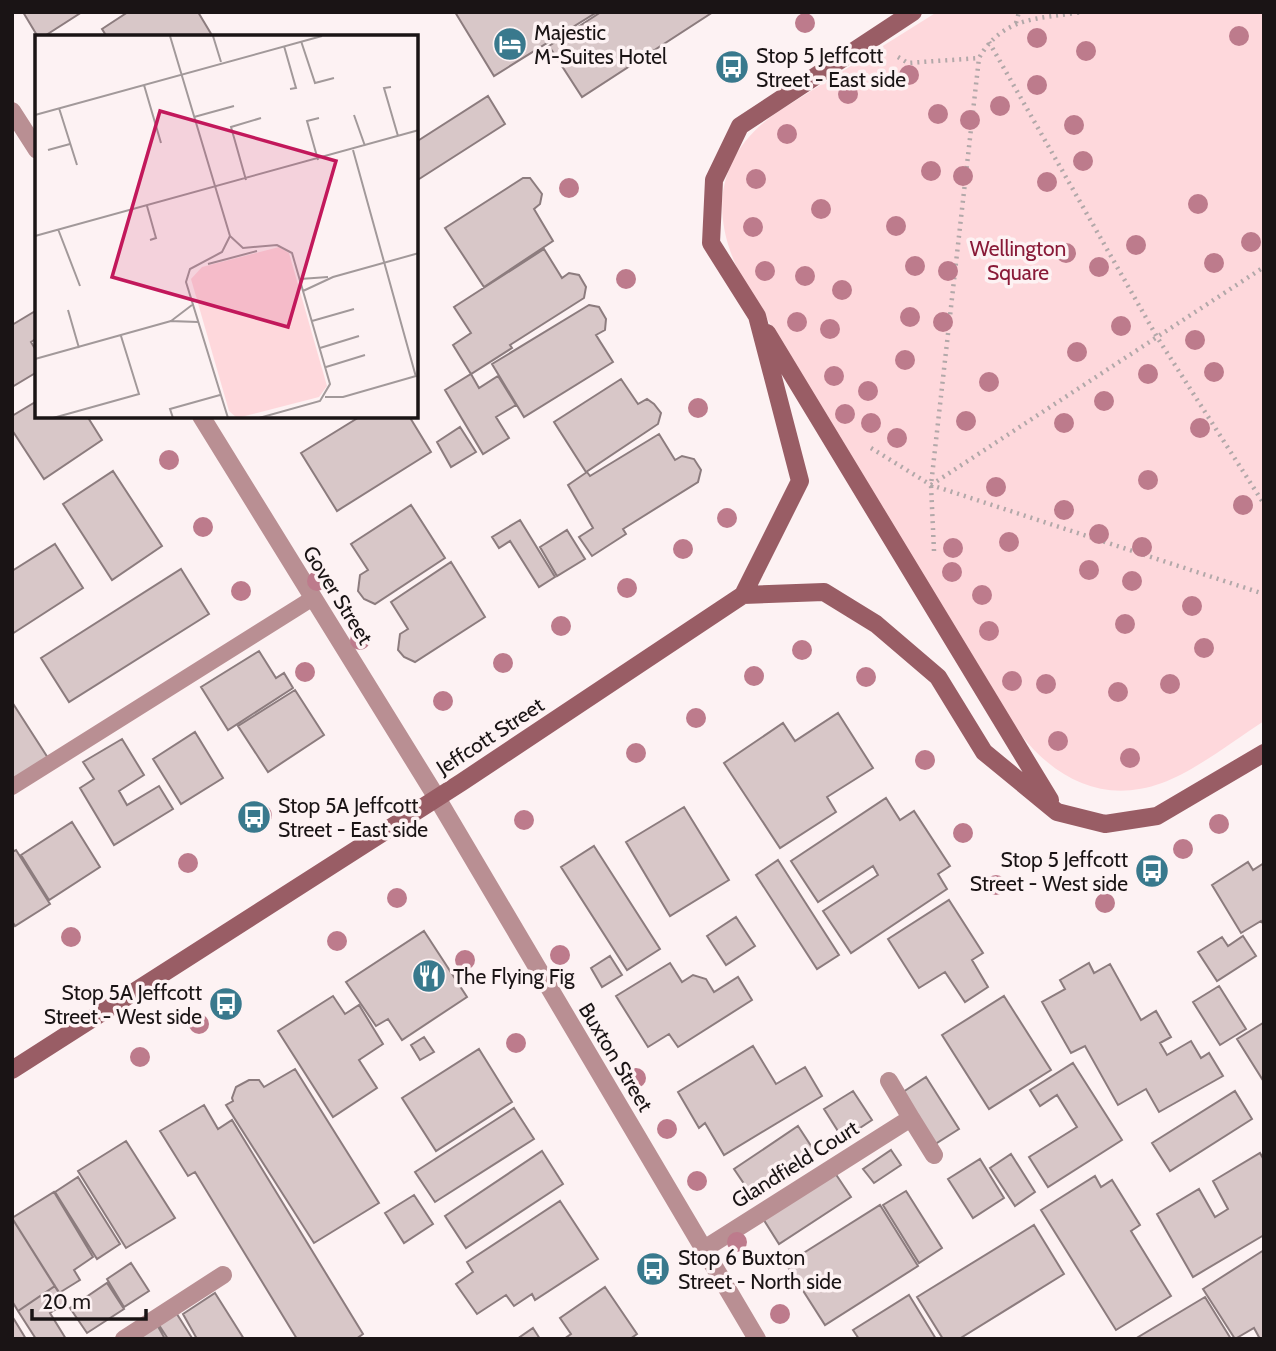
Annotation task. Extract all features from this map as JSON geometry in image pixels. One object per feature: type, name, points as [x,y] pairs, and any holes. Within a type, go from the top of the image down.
[{"type":"main road","points":[[909,13],[740,126],[714,180],[711,243],[1057,812]]},
{"type":"main road","points":[[757,316],[800,481],[743,595],[824,592],[876,624],[938,677],[984,752],[1057,812],[1105,824],[1157,816],[1264,752]]},
{"type":"main road","name":"Jeffcott Street","points":[[12,1070],[437,798],[743,595]]},
{"type":"street","points":[[12,111],[18,131],[35,148]]},
{"type":"street","name":"Gover Street","points":[[202,418],[437,798]]},
{"type":"street","name":"Buxton Street","points":[[437,798],[757,1339]]},
{"type":"street","points":[[889,1081],[934,1155]]},
{"type":"street","name":"Glandfield Court","points":[[704,1249],[911,1118]]},
{"type":"street","points":[[124,1339],[223,1275]]},
{"type":"lane","points":[[12,788],[313,598]]},
{"type":"path","points":[[1016,23],[1019,12]]},
{"type":"path","points":[[919,582],[934,564],[931,485],[979,58],[988,41],[1016,23],[1082,12]]},
{"type":"path","points":[[988,41],[1157,337],[1264,503]]},
{"type":"path","points":[[891,53],[908,63],[979,58]]},
{"type":"path","points":[[931,485],[1264,267]]},
{"type":"path","points":[[839,451],[860,442],[931,485],[1264,594]]},
{"type":"green space","name":"Wellington Square","points":[[937,12],[1264,12],[1264,721],[1200,764],[1174,778],[1141,789],[1121,791],[1083,784],[1050,764],[1020,734],[740,274],[730,250],[722,205],[725,184],[731,164],[758,127],[779,111]]},
{"type":"building","points":[[23,12],[82,12],[46,35],[37,35]]},
{"type":"building","points":[[128,12],[198,12],[212,35],[106,35],[102,29]]},
{"type":"building","name":"Majestic M-Suites Hotel","points":[[455,12],[597,12],[494,76]]},
{"type":"building","points":[[601,12],[713,12],[582,97],[549,46]]},
{"type":"building","points":[[488,96],[505,124],[418,180],[418,141]]},
{"type":"building","points":[[523,178],[530,178],[542,194],[540,204],[534,209],[553,241],[484,287],[445,228]]},
{"type":"building","points":[[544,249],[562,278],[569,273],[579,275],[586,287],[584,298],[510,345],[512,348],[471,374],[453,345],[471,333],[454,307]]},
{"type":"building","points":[[589,305],[599,307],[606,319],[605,330],[596,335],[613,362],[524,417],[492,364]]},
{"type":"building","points":[[35,311],[35,339],[31,342],[35,349],[35,373],[12,387],[12,325]]},
{"type":"building","points":[[471,374],[479,388],[498,376],[516,405],[496,417],[509,438],[483,454],[445,390]]},
{"type":"building","points":[[621,379],[638,404],[647,399],[654,404],[661,413],[658,424],[586,472],[554,422]]},
{"type":"building","points":[[35,402],[35,418],[88,418],[102,440],[44,479],[12,430],[12,416]]},
{"type":"building","points":[[358,418],[410,418],[431,452],[337,511],[301,453]]},
{"type":"building","points":[[460,427],[476,452],[451,467],[437,442]]},
{"type":"building","points":[[659,434],[675,460],[682,456],[694,459],[701,470],[698,482],[623,529],[626,534],[592,556],[579,537],[593,528],[568,485],[587,472],[590,476]]},
{"type":"building","points":[[113,471],[162,546],[112,580],[63,504]]},
{"type":"building","points":[[411,505],[445,558],[375,604],[364,599],[358,591],[360,575],[368,570],[351,544]]},
{"type":"building","points":[[520,520],[555,577],[539,587],[510,541],[499,548],[492,537]]},
{"type":"building","points":[[567,530],[585,559],[557,576],[540,547]]},
{"type":"building","points":[[55,544],[83,588],[12,634],[12,571]]},
{"type":"building","points":[[451,562],[485,617],[415,662],[404,657],[398,650],[400,634],[408,629],[391,602]]},
{"type":"building","points":[[181,569],[209,614],[69,702],[41,658]]},
{"type":"building","points":[[259,651],[276,678],[284,673],[293,688],[228,730],[201,687]]},
{"type":"building","points":[[295,690],[324,735],[268,772],[238,726]]},
{"type":"building","points":[[12,702],[48,758],[12,781]]},
{"type":"building","points":[[838,713],[873,768],[827,797],[836,812],[780,848],[724,763],[783,723],[795,741]]},
{"type":"building","points":[[195,732],[223,778],[181,804],[153,759]]},
{"type":"building","points":[[122,739],[144,775],[119,791],[127,805],[159,786],[173,809],[114,845],[80,788],[94,779],[83,762]]},
{"type":"building","points":[[886,798],[900,820],[914,811],[950,866],[938,874],[947,889],[851,953],[823,911],[878,875],[873,866],[818,902],[791,861]]},
{"type":"building","points":[[684,807],[729,880],[670,916],[626,842]]},
{"type":"building","points":[[72,822],[100,867],[49,900],[21,855]]},
{"type":"building","points":[[594,846],[660,949],[627,970],[561,867]]},
{"type":"building","points":[[16,850],[50,904],[15,926],[12,921],[12,852]]},
{"type":"building","points":[[778,860],[839,955],[817,969],[756,875]]},
{"type":"building","points":[[1248,862],[1253,870],[1264,863],[1264,925],[1261,921],[1241,933],[1212,885]]},
{"type":"building","points":[[949,900],[983,953],[972,960],[988,987],[965,1002],[945,972],[919,988],[888,939]]},
{"type":"building","points":[[736,917],[755,946],[726,965],[707,936]]},
{"type":"building","points":[[424,931],[467,997],[402,1040],[388,1019],[376,1026],[346,982]]},
{"type":"building","points":[[1243,936],[1256,956],[1217,981],[1198,952],[1222,937],[1228,946]]},
{"type":"building","points":[[610,956],[622,975],[602,987],[591,968]]},
{"type":"building","points":[[670,963],[682,982],[693,975],[706,979],[714,992],[738,977],[752,1000],[678,1047],[669,1034],[648,1047],[616,996]]},
{"type":"building","points":[[1089,963],[1094,973],[1110,964],[1141,1020],[1156,1011],[1171,1037],[1160,1043],[1167,1055],[1191,1041],[1201,1058],[1209,1053],[1223,1076],[1159,1112],[1146,1089],[1118,1105],[1085,1046],[1071,1053],[1042,1002],[1065,989],[1060,980]]},
{"type":"building","points":[[1219,986],[1246,1029],[1220,1045],[1193,1002]]},
{"type":"building","points":[[333,996],[345,1014],[359,1005],[383,1044],[359,1060],[377,1088],[333,1117],[278,1031]]},
{"type":"building","points":[[1004,996],[1051,1070],[989,1109],[942,1035]]},
{"type":"building","points":[[1264,1024],[1264,1082],[1237,1039]]},
{"type":"building","points":[[424,1037],[434,1052],[420,1060],[411,1045]]},
{"type":"building","points":[[753,1046],[776,1084],[805,1067],[822,1096],[724,1155],[705,1123],[699,1128],[678,1092]]},
{"type":"building","points":[[479,1049],[512,1102],[436,1151],[402,1098]]},
{"type":"building","points":[[1073,1063],[1122,1140],[1048,1187],[1029,1157],[1077,1127],[1057,1095],[1040,1106],[1030,1090]]},
{"type":"building","points":[[295,1069],[379,1203],[314,1243],[226,1105],[233,1101],[236,1087],[249,1080],[259,1080],[264,1087]]},
{"type":"building","points":[[926,1077],[959,1129],[932,1146],[900,1094]]},
{"type":"building","points":[[853,1091],[872,1120],[843,1139],[824,1109]]},
{"type":"building","points":[[1235,1091],[1252,1119],[1170,1171],[1152,1143]]},
{"type":"building","points":[[204,1105],[218,1129],[232,1120],[363,1334],[356,1339],[297,1339],[195,1172],[188,1176],[160,1131]]},
{"type":"building","points":[[514,1108],[534,1139],[435,1202],[415,1172]]},
{"type":"building","points":[[798,1126],[815,1152],[751,1194],[734,1169]]},
{"type":"building","points":[[126,1141],[175,1218],[126,1248],[78,1171]]},
{"type":"building","points":[[891,1150],[901,1165],[874,1183],[863,1169]]},
{"type":"building","points":[[542,1151],[563,1184],[466,1248],[445,1216]]},
{"type":"building","points":[[1260,1153],[1264,1160],[1264,1235],[1193,1277],[1157,1214],[1199,1189],[1215,1217],[1228,1209],[1213,1181]]},
{"type":"building","points":[[1011,1154],[1035,1192],[1015,1206],[990,1168]]},
{"type":"building","points":[[980,1159],[1004,1198],[973,1218],[948,1179]]},
{"type":"building","points":[[833,1170],[851,1197],[779,1244],[762,1217]]},
{"type":"building","points":[[1095,1176],[1101,1187],[1112,1180],[1140,1225],[1131,1231],[1171,1296],[1116,1330],[1041,1210]]},
{"type":"building","points":[[78,1177],[120,1244],[97,1259],[55,1192]]},
{"type":"building","points":[[906,1191],[942,1248],[919,1263],[883,1205]]},
{"type":"building","points":[[54,1192],[93,1257],[74,1270],[80,1280],[59,1293],[12,1218]]},
{"type":"building","points":[[414,1195],[433,1224],[404,1243],[385,1213]]},
{"type":"building","points":[[560,1201],[598,1259],[535,1300],[532,1294],[514,1306],[506,1295],[477,1314],[456,1284],[473,1272],[467,1262]]},
{"type":"building","points":[[880,1205],[918,1266],[825,1325],[786,1264]]},
{"type":"building","points":[[12,1218],[55,1286],[18,1311],[12,1301]]},
{"type":"building","points":[[1034,1225],[1064,1274],[959,1339],[943,1339],[917,1297]]},
{"type":"building","points":[[1264,1250],[1264,1339],[1260,1339],[1254,1328],[1235,1339],[1203,1289]]},
{"type":"building","points":[[131,1263],[149,1291],[124,1307],[107,1279]]},
{"type":"building","points":[[107,1283],[124,1309],[87,1333],[70,1308]]},
{"type":"building","points":[[55,1286],[66,1303],[50,1313],[66,1339],[36,1339],[18,1311]]},
{"type":"building","points":[[605,1287],[637,1334],[630,1339],[564,1339],[571,1334],[560,1318]]},
{"type":"building","points":[[215,1293],[244,1339],[197,1339],[183,1314]]},
{"type":"building","points":[[909,1295],[936,1339],[859,1339],[853,1330]]},
{"type":"building","points":[[1205,1297],[1231,1339],[1135,1339]]},
{"type":"building","points":[[175,1311],[191,1339],[168,1339],[157,1322]]},
{"type":"building","points":[[12,1316],[26,1339],[12,1339]]},
{"type":"building","points":[[155,1321],[165,1339],[130,1339]]},
{"type":"building","points":[[533,1328],[540,1339],[517,1339]]},
{"type":"place","name":"Majestic M-Suites Hotel","points":[[510,44]]},
{"type":"place","name":"Stop 5 Jeffcott Street - East side","points":[[732,67]]},
{"type":"place","name":"Stop 5A Jeffcott Street - East side","points":[[254,817]]},
{"type":"place","name":"Stop 5 Jeffcott Street - West side","points":[[1152,871]]},
{"type":"place","name":"The Flying Fig","points":[[429,976]]},
{"type":"place","name":"Stop 5A Jeffcott Street - West side","points":[[226,1004]]},
{"type":"place","name":"Stop 6 Buxton Street - North side","points":[[653,1269]]}]
